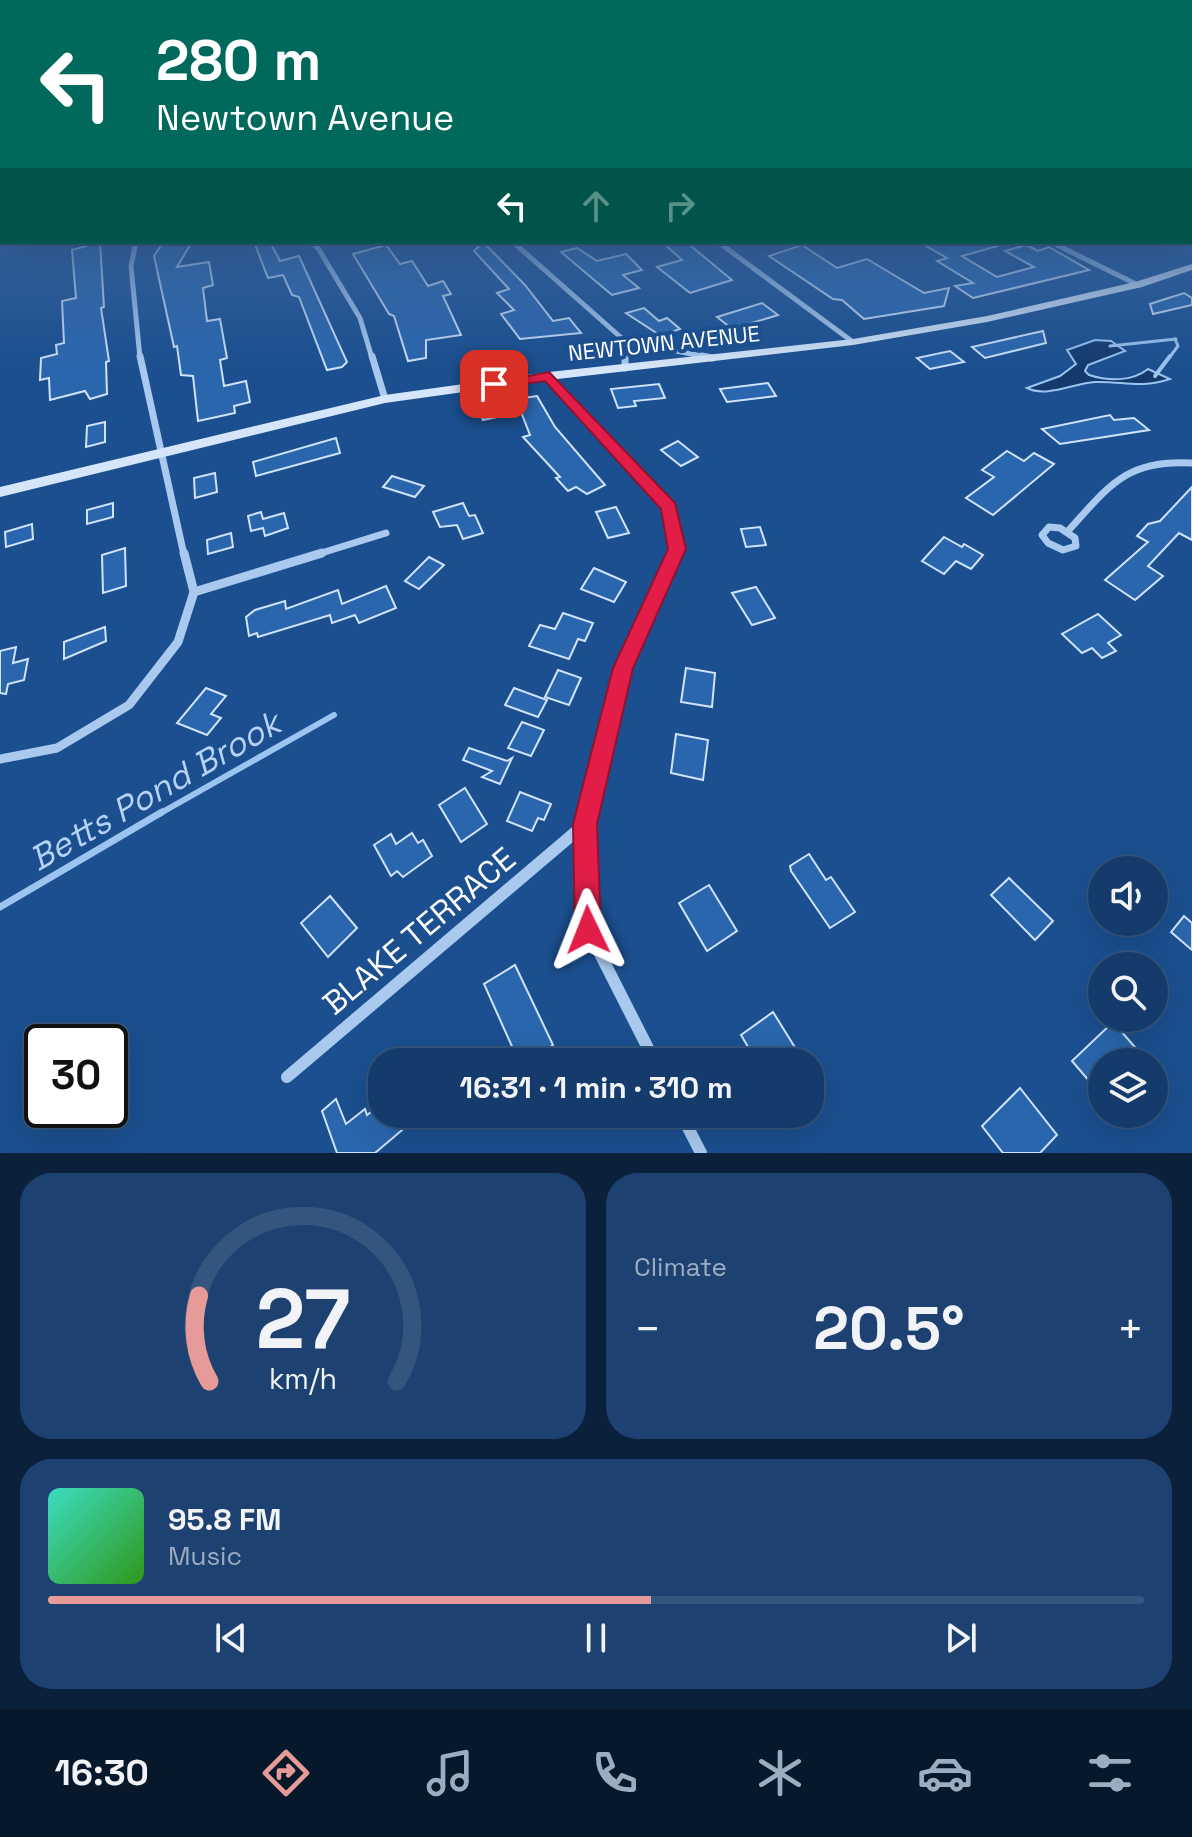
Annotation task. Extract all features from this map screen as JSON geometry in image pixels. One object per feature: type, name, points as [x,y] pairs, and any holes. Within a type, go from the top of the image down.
[{"type":"main road","name":"NEWTOWN AVENUE","points":[[0,492],[385,399],[549,376],[853,342],[987,319],[1138,285],[1192,267]]},
{"type":"street","points":[[0,759],[57,748],[129,705],[178,642],[194,592],[159,455],[129,284],[129,262]]},
{"type":"street","points":[[326,262],[360,318],[385,399]]},
{"type":"street","points":[[535,262],[625,341],[712,358]]},
{"type":"street","points":[[745,262],[853,342]]},
{"type":"street","points":[[1091,262],[1138,285]]},
{"type":"street","points":[[625,341],[625,368]]},
{"type":"street","points":[[549,376],[669,507],[677,549],[623,668],[585,824],[588,930],[648,1048]]},
{"type":"street","points":[[1068,531],[1124,471],[1142,462],[1192,463]]},
{"type":"street","points":[[194,592],[386,533]]},
{"type":"street","name":"BLAKE TERRACE","points":[[287,1077],[585,824]]},
{"type":"street","points":[[688,1128],[701,1153]]},
{"type":"water","points":[[1095,340],[1111,341],[1125,351],[1088,365],[1085,371],[1089,375],[1120,379],[1148,369],[1170,379],[1140,384],[1095,382],[1052,391],[1027,388],[1060,376],[1076,364],[1067,350]]},
{"type":"building","points":[[73,262],[101,262],[104,307],[101,308],[109,361],[106,362],[107,394],[90,399],[85,391],[50,400],[49,378],[40,380],[41,358],[57,354],[56,345],[64,343],[62,301],[76,298]]},
{"type":"building","points":[[155,262],[180,262],[177,267],[209,262],[213,285],[203,288],[207,321],[220,319],[227,358],[220,360],[224,386],[246,381],[250,402],[234,406],[235,413],[198,421],[193,376],[181,375],[177,346],[174,347]]},
{"type":"building","points":[[262,262],[302,262],[347,362],[342,367],[327,370],[299,297],[292,295],[283,275],[268,278]]},
{"type":"building","points":[[358,262],[413,262],[428,286],[443,281],[451,294],[443,296],[461,335],[426,340],[426,358],[408,361],[394,316],[389,314]]},
{"type":"building","points":[[484,262],[502,262],[553,321],[569,318],[581,333],[520,339],[501,314],[514,310],[497,293],[509,289]]},
{"type":"building","points":[[573,262],[634,262],[642,270],[623,275],[639,288],[612,295]]},
{"type":"building","points":[[676,262],[710,262],[732,280],[690,293],[657,267]]},
{"type":"building","points":[[778,262],[828,262],[837,268],[858,262],[872,262],[924,293],[949,288],[944,306],[864,319],[842,300],[833,299]]},
{"type":"building","points":[[938,262],[972,262],[997,277],[1034,267],[1025,262],[1075,262],[1089,270],[973,298],[955,286],[973,283]]},
{"type":"building","points":[[1184,293],[1192,298],[1192,305],[1153,314],[1150,304]]},
{"type":"building","points":[[762,303],[778,315],[732,329],[717,317]]},
{"type":"building","points":[[644,308],[659,321],[667,318],[680,329],[661,336],[626,313]]},
{"type":"building","points":[[1043,331],[1046,343],[985,358],[972,347]]},
{"type":"building","points":[[950,351],[964,362],[930,369],[917,358]]},
{"type":"building","points":[[768,383],[776,396],[727,402],[720,389]]},
{"type":"building","points":[[659,384],[665,398],[634,401],[636,406],[618,408],[611,389]]},
{"type":"building","points":[[537,396],[555,427],[605,485],[587,494],[576,487],[568,491],[556,478],[560,477],[523,437],[530,435],[521,412],[483,420],[477,405]]},
{"type":"building","points":[[1110,415],[1114,420],[1134,418],[1149,430],[1060,444],[1042,429]]},
{"type":"building","points":[[105,422],[105,442],[86,447],[87,426]]},
{"type":"building","points":[[336,438],[340,453],[256,476],[253,462]]},
{"type":"building","points":[[678,441],[698,457],[681,466],[661,450]]},
{"type":"building","points":[[1007,451],[1024,461],[1034,453],[1054,464],[993,515],[966,498],[994,477],[982,470]]},
{"type":"building","points":[[215,473],[217,492],[195,498],[194,478]]},
{"type":"building","points":[[392,476],[424,486],[415,497],[383,487]]},
{"type":"building","points":[[1192,487],[1192,540],[1179,533],[1148,566],[1163,576],[1135,600],[1105,580],[1148,542],[1137,536],[1148,524],[1160,521]]},
{"type":"building","points":[[113,503],[113,517],[87,524],[87,510]]},
{"type":"building","points":[[463,503],[469,516],[475,515],[483,533],[463,539],[457,525],[440,527],[433,512]]},
{"type":"building","points":[[616,507],[629,533],[608,538],[596,512]]},
{"type":"building","points":[[261,512],[263,519],[284,513],[288,528],[265,536],[263,528],[251,531],[248,516]]},
{"type":"building","points":[[32,524],[33,539],[6,547],[5,532]]},
{"type":"building","points":[[760,527],[766,545],[746,547],[741,529]]},
{"type":"building","points":[[231,533],[233,547],[208,554],[207,540]]},
{"type":"building","points":[[944,537],[983,555],[971,569],[956,561],[944,574],[922,561]]},
{"type":"building","points":[[125,548],[126,586],[103,593],[102,555]]},
{"type":"building","points":[[429,557],[444,565],[419,589],[405,581]]},
{"type":"building","points":[[594,568],[626,582],[614,602],[581,589]]},
{"type":"building","points":[[386,586],[396,608],[359,623],[355,615],[332,623],[330,615],[258,637],[257,633],[249,636],[246,617],[255,610],[285,601],[286,609],[338,590],[342,604]]},
{"type":"building","points":[[756,587],[775,618],[752,625],[732,593]]},
{"type":"building","points":[[563,613],[593,623],[585,641],[578,639],[569,659],[529,646],[540,625],[555,629]]},
{"type":"building","points":[[1098,614],[1121,635],[1108,643],[1116,651],[1102,658],[1092,648],[1082,653],[1062,634]]},
{"type":"building","points":[[105,627],[106,641],[64,659],[64,642]]},
{"type":"building","points":[[16,647],[13,663],[28,659],[24,680],[8,684],[6,694],[0,693],[0,651]]},
{"type":"building","points":[[686,668],[715,673],[712,707],[681,702]]},
{"type":"building","points":[[558,670],[581,678],[569,705],[545,697]]},
{"type":"building","points":[[206,688],[226,696],[211,714],[221,718],[207,735],[177,723]]},
{"type":"building","points":[[514,688],[547,700],[538,717],[505,705]]},
{"type":"building","points":[[522,722],[544,730],[531,756],[508,748]]},
{"type":"building","points":[[676,734],[708,740],[703,780],[671,773]]},
{"type":"building","points":[[469,748],[507,761],[512,758],[500,784],[482,777],[492,771],[463,760]]},
{"type":"building","points":[[465,788],[487,824],[461,842],[439,805]]},
{"type":"building","points":[[520,792],[551,804],[544,820],[538,818],[532,831],[507,821]]},
{"type":"building","points":[[412,833],[418,843],[423,840],[432,856],[403,877],[397,871],[391,876],[374,845],[391,834],[396,844]]},
{"type":"building","points":[[809,854],[826,880],[831,877],[855,912],[830,928],[791,871],[790,866]]},
{"type":"building","points":[[1009,878],[1053,921],[1035,940],[991,895]]},
{"type":"building","points":[[709,885],[737,931],[707,951],[679,903]]},
{"type":"building","points":[[330,896],[357,928],[328,957],[301,923]]},
{"type":"building","points":[[1184,916],[1192,923],[1192,950],[1171,932]]},
{"type":"building","points":[[515,965],[553,1045],[548,1048],[513,1048],[484,984]]},
{"type":"building","points":[[773,1012],[795,1048],[749,1048],[741,1035]]},
{"type":"building","points":[[1102,1032],[1122,1032],[1136,1048],[1088,1048],[1088,1080],[1072,1061]]},
{"type":"building","points":[[1020,1088],[1057,1135],[1040,1153],[1003,1153],[982,1126]]},
{"type":"building","points":[[336,1099],[346,1124],[365,1109],[368,1128],[404,1128],[375,1153],[337,1153],[322,1111]]},
{"type":"waterway","name":"Betts Pond Brook","points":[[1110,346],[1175,339]]},
{"type":"waterway","name":"Betts Pond Brook","points":[[1169,358],[1178,346],[1175,339]]},
{"type":"waterway","name":"Betts Pond Brook","points":[[1155,376],[1170,356]]},
{"type":"waterway","name":"Betts Pond Brook","points":[[159,814],[334,715]]},
{"type":"waterway","name":"Betts Pond Brook","points":[[0,907],[162,812]]},
{"type":"route","points":[[494,384],[549,376],[605,441],[669,507],[677,549],[623,668],[585,824],[588,930]]}]
